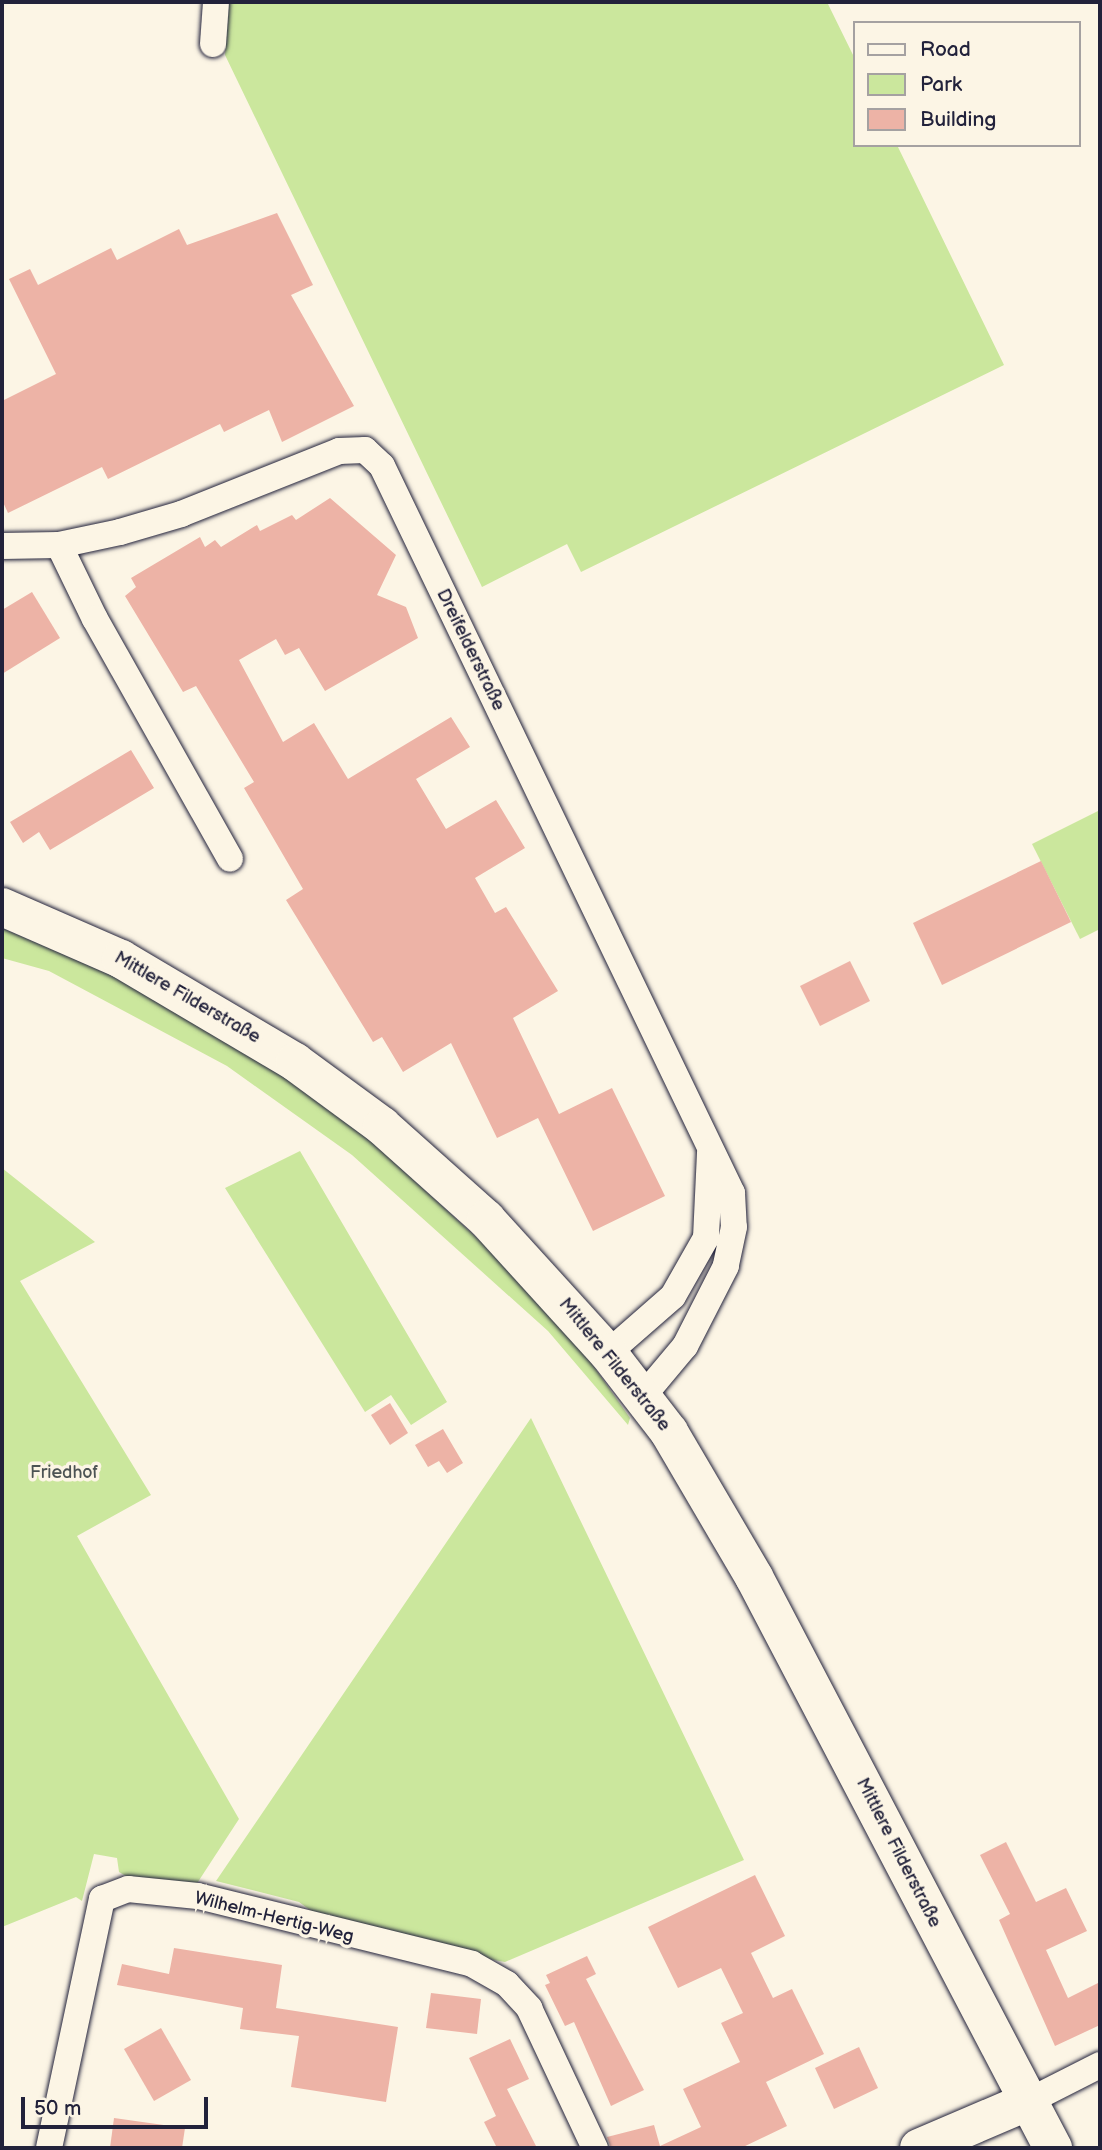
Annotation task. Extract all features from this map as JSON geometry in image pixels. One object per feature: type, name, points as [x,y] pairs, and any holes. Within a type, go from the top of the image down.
[{"type":"main road","name":"Mittlere Filderstraße","points":[[2,907],[121,959],[295,1062],[382,1126],[486,1219],[608,1353],[643,1396],[754,1577],[1053,2148]]},
{"type":"main road","points":[[919,2148],[1027,2102]]},
{"type":"street","points":[[212,44],[216,2]]},
{"type":"street","name":"Dreifelderstraße","points":[[2,546],[59,545],[181,514],[339,451],[365,450],[383,466],[732,1193],[734,1227],[726,1266],[685,1346],[643,1396]]},
{"type":"street","points":[[59,545],[94,620],[230,859]]},
{"type":"street","name":"Dreifelderstraße","points":[[608,1353],[673,1296],[706,1238],[710,1143]]},
{"type":"street","name":"Wilhelm-Hertig-Weg","points":[[49,2148],[102,1899],[128,1889],[198,1896],[472,1964],[507,1984],[529,2008],[595,2148]]},
{"type":"street","points":[[1027,2102],[1100,2065]]},
{"type":"green space","points":[[229,2],[827,2],[853,55],[853,147],[898,147],[1004,365],[581,572],[567,544],[482,587],[225,55]]},
{"type":"green space","points":[[1100,810],[1100,929],[1080,939],[1032,844]]},
{"type":"green space","points":[[2,928],[197,1012],[368,1138],[514,1272],[592,1364],[630,1418],[628,1425],[548,1331],[352,1155],[227,1066],[49,971],[2,958]]},
{"type":"green space","points":[[300,1151],[447,1402],[411,1425],[391,1395],[365,1412],[225,1188]]},
{"type":"green space","name":"Friedhof","points":[[2,1168],[95,1242],[20,1281],[151,1495],[77,1536],[239,1819],[194,1888],[126,1876],[119,1872],[117,1858],[94,1854],[82,1901],[76,1897],[2,1927]]},
{"type":"green space","points":[[531,1418],[744,1860],[505,1962],[340,1932],[299,1902],[216,1881]]},
{"type":"building","points":[[277,213],[313,285],[291,295],[354,406],[282,442],[269,410],[224,432],[220,424],[108,479],[102,467],[8,513],[2,500],[2,401],[56,374],[9,279],[30,269],[38,285],[111,248],[117,260],[179,229],[187,245]]},
{"type":"building","points":[[330,498],[396,555],[377,595],[406,607],[418,638],[325,691],[299,648],[285,655],[276,639],[239,660],[283,742],[314,723],[348,779],[451,717],[470,747],[416,779],[446,829],[496,800],[525,848],[475,878],[495,913],[506,907],[558,991],[513,1018],[559,1114],[612,1088],[665,1196],[593,1231],[538,1118],[497,1138],[451,1043],[403,1072],[382,1037],[373,1042],[286,900],[303,889],[244,788],[254,782],[196,686],[183,692],[125,596],[136,587],[131,578],[200,537],[205,547],[215,540],[221,547],[257,525],[260,531],[292,515],[296,520]]},
{"type":"building","points":[[32,592],[60,638],[2,674],[2,610]]},
{"type":"building","points":[[131,750],[154,788],[50,850],[39,832],[23,843],[10,822]]},
{"type":"building","points":[[1041,861],[1071,922],[942,985],[913,923]]},
{"type":"building","points":[[850,961],[870,1001],[820,1026],[800,986]]},
{"type":"building","points":[[390,1403],[408,1433],[390,1445],[371,1415]]},
{"type":"building","points":[[443,1429],[463,1463],[447,1473],[439,1461],[428,1467],[415,1445]]},
{"type":"building","points":[[1006,1842],[1036,1902],[1066,1888],[1087,1931],[1046,1950],[1068,1998],[1100,1982],[1100,2025],[1055,2046],[999,1920],[1010,1914],[980,1855]]},
{"type":"building","points":[[755,1875],[785,1936],[751,1953],[773,1998],[792,1989],[824,2054],[766,2082],[787,2126],[741,2148],[611,2148],[607,2137],[654,2125],[660,2146],[701,2127],[683,2089],[740,2062],[721,2023],[743,2013],[721,1968],[678,1988],[648,1927]]},
{"type":"building","points":[[174,1948],[282,1965],[276,2008],[398,2027],[386,2102],[291,2087],[299,2036],[240,2029],[243,2008],[117,1985],[122,1964],[169,1974]]},
{"type":"building","points":[[587,1956],[596,1974],[586,1979],[644,2090],[611,2106],[574,2022],[565,2026],[545,1985],[550,1983],[546,1975]]},
{"type":"building","points":[[431,1993],[481,1999],[477,2034],[426,2028]]},
{"type":"building","points":[[161,2028],[191,2080],[154,2101],[124,2049]]},
{"type":"building","points":[[510,2039],[529,2079],[507,2089],[537,2148],[497,2148],[484,2122],[496,2116],[469,2058]]},
{"type":"building","points":[[859,2047],[878,2088],[834,2109],[815,2068]]},
{"type":"building","points":[[114,2118],[185,2128],[182,2148],[110,2148]]}]
